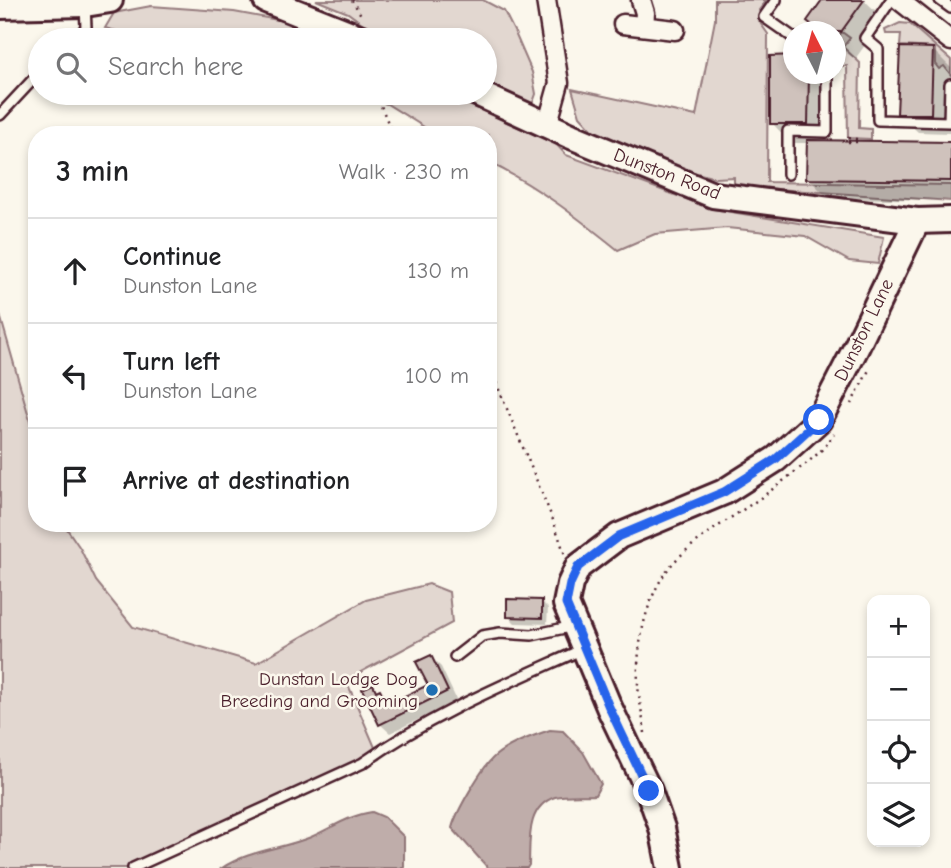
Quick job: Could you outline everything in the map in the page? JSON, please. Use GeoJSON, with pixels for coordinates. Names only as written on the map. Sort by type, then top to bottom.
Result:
{"type":"FeatureCollection","features":[{"type":"Feature","properties":{"kind":"street"},"geometry":{"type":"LineString","coordinates":[[0,6],[85,4],[110,0]]}},
{"type":"Feature","properties":{"kind":"street"},"geometry":{"type":"LineString","coordinates":[[266,0],[336,28]]}},
{"type":"Feature","properties":{"kind":"street"},"geometry":{"type":"LineString","coordinates":[[546,0],[559,83],[547,126]]}},
{"type":"Feature","properties":{"kind":"street"},"geometry":{"type":"LineString","coordinates":[[641,0],[645,13],[644,26]]}},
{"type":"Feature","properties":{"kind":"street"},"geometry":{"type":"LineString","coordinates":[[900,0],[951,41]]}},
{"type":"Feature","properties":{"kind":"street"},"geometry":{"type":"LineString","coordinates":[[623,24],[675,30]]}},
{"type":"Feature","properties":{"kind":"street","name":"Dunston Road"},"geometry":{"type":"LineString","coordinates":[[497,102],[713,195],[917,220],[951,220]]}},
{"type":"Feature","properties":{"kind":"street","name":"Dunston Lane"},"geometry":{"type":"LineString","coordinates":[[578,567],[619,536],[724,492],[776,459],[819,420],[917,220]]}},
{"type":"Feature","properties":{"kind":"street"},"geometry":{"type":"LineString","coordinates":[[578,567],[570,584],[566,604],[609,707],[649,791],[662,828],[670,868]]}},
{"type":"Feature","properties":{"kind":"lane"},"geometry":{"type":"LineString","coordinates":[[776,0],[764,17],[783,31]]}},
{"type":"Feature","properties":{"kind":"lane"},"geometry":{"type":"LineString","coordinates":[[891,0],[865,38],[877,49],[878,121],[949,122],[950,84]]}},
{"type":"Feature","properties":{"kind":"lane"},"geometry":{"type":"LineString","coordinates":[[940,0],[951,8]]}},
{"type":"Feature","properties":{"kind":"lane"},"geometry":{"type":"LineString","coordinates":[[85,4],[85,28]]}},
{"type":"Feature","properties":{"kind":"lane"},"geometry":{"type":"LineString","coordinates":[[788,174],[788,131],[827,132],[827,84]]}},
{"type":"Feature","properties":{"kind":"lane"},"geometry":{"type":"LineString","coordinates":[[0,115],[28,85]]}},
{"type":"Feature","properties":{"kind":"lane"},"geometry":{"type":"LineString","coordinates":[[455,657],[482,636],[500,633],[532,635],[575,625]]}},
{"type":"Feature","properties":{"kind":"lane"},"geometry":{"type":"LineString","coordinates":[[133,868],[363,763],[391,743],[478,697],[585,649]]}},
{"type":"Feature","properties":{"kind":"path"},"geometry":{"type":"LineString","coordinates":[[381,105],[389,126]]}},
{"type":"Feature","properties":{"kind":"path"},"geometry":{"type":"LineString","coordinates":[[849,407],[870,366]]}},
{"type":"Feature","properties":{"kind":"path"},"geometry":{"type":"LineString","coordinates":[[497,385],[553,520],[563,553],[578,567]]}},
{"type":"Feature","properties":{"kind":"path"},"geometry":{"type":"LineString","coordinates":[[645,736],[638,685],[639,647],[648,610],[660,581],[675,561],[698,542],[811,461],[826,447],[837,429]]}},
{"type":"Feature","properties":{"kind":"shaded area"},"geometry":{"type":"Polygon","coordinates":[[[316,0],[483,0],[504,11],[515,33],[532,72],[536,94],[532,105],[497,95],[497,28],[369,28],[348,13],[316,0]]]}},
{"type":"Feature","properties":{"kind":"shaded area"},"geometry":{"type":"Polygon","coordinates":[[[715,0],[767,0],[759,10],[761,24],[768,34],[767,182],[951,185],[951,201],[734,186],[734,177],[715,178],[660,163],[598,136],[580,116],[572,89],[696,116],[715,20],[715,0]]]}},
{"type":"Feature","properties":{"kind":"shaded area"},"geometry":{"type":"Polygon","coordinates":[[[151,6],[234,12],[312,28],[105,28],[114,13],[151,6]]]}},
{"type":"Feature","properties":{"kind":"shaded area"},"geometry":{"type":"Polygon","coordinates":[[[900,23],[910,24],[951,60],[951,75],[944,66],[939,69],[935,64],[935,48],[900,46],[901,34],[886,34],[885,30],[900,23]]]}},
{"type":"Feature","properties":{"kind":"shaded area"},"geometry":{"type":"Polygon","coordinates":[[[846,50],[860,63],[859,128],[871,129],[871,139],[848,138],[846,50]]]}},
{"type":"Feature","properties":{"kind":"shaded area"},"geometry":{"type":"Polygon","coordinates":[[[389,105],[476,105],[555,143],[566,155],[713,209],[884,237],[878,264],[849,261],[805,236],[727,228],[655,234],[618,250],[539,191],[497,166],[497,126],[422,126],[389,105]]]}},
{"type":"Feature","properties":{"kind":"shaded area"},"geometry":{"type":"Polygon","coordinates":[[[0,315],[28,413],[28,532],[69,532],[96,581],[133,627],[256,663],[366,600],[429,584],[449,592],[452,623],[346,680],[380,759],[344,777],[128,868],[0,868],[0,315]]]}},
{"type":"Feature","properties":{"kind":"shaded area"},"geometry":{"type":"Polygon","coordinates":[[[550,730],[563,731],[583,752],[601,784],[595,795],[555,797],[539,808],[534,816],[530,835],[527,868],[488,868],[452,828],[459,812],[477,779],[495,756],[514,744],[550,730]]]}},
{"type":"Feature","properties":{"kind":"shaded area"},"geometry":{"type":"Polygon","coordinates":[[[372,812],[384,817],[404,837],[404,868],[222,868],[243,857],[300,841],[348,819],[372,812]]]}},
{"type":"Feature","properties":{"kind":"building"},"geometry":{"type":"Polygon","coordinates":[[[822,0],[864,0],[846,25],[846,21],[807,21],[822,0]]]}},
{"type":"Feature","properties":{"kind":"building"},"geometry":{"type":"Polygon","coordinates":[[[900,47],[933,48],[931,114],[897,114],[900,47]]]}},
{"type":"Feature","properties":{"kind":"building"},"geometry":{"type":"Polygon","coordinates":[[[783,55],[783,84],[809,84],[808,124],[770,124],[770,56],[783,55]]]}},
{"type":"Feature","properties":{"kind":"building"},"geometry":{"type":"Polygon","coordinates":[[[807,140],[951,142],[951,181],[806,179],[807,140]]]}},
{"type":"Feature","properties":{"kind":"building"},"geometry":{"type":"Polygon","coordinates":[[[507,599],[542,600],[542,618],[507,617],[507,599]]]}},
{"type":"Feature","properties":{"kind":"building","name":"Dunstan Lodge Dog Breeding and Grooming"},"geometry":{"type":"Polygon","coordinates":[[[431,655],[448,691],[379,725],[362,689],[373,684],[376,691],[380,689],[388,704],[428,685],[416,662],[431,655]]]}},
{"type":"Feature","properties":{"kind":"place","name":"Dunstan Lodge Dog Breeding and Grooming"},"geometry":{"type":"Point","coordinates":[432,690]}},
{"type":"Feature","properties":{"kind":"route"},"geometry":{"type":"LineString","coordinates":[[649,791],[609,707],[566,604],[570,584],[578,567],[619,536],[724,492],[776,459],[819,420]]}}]}
